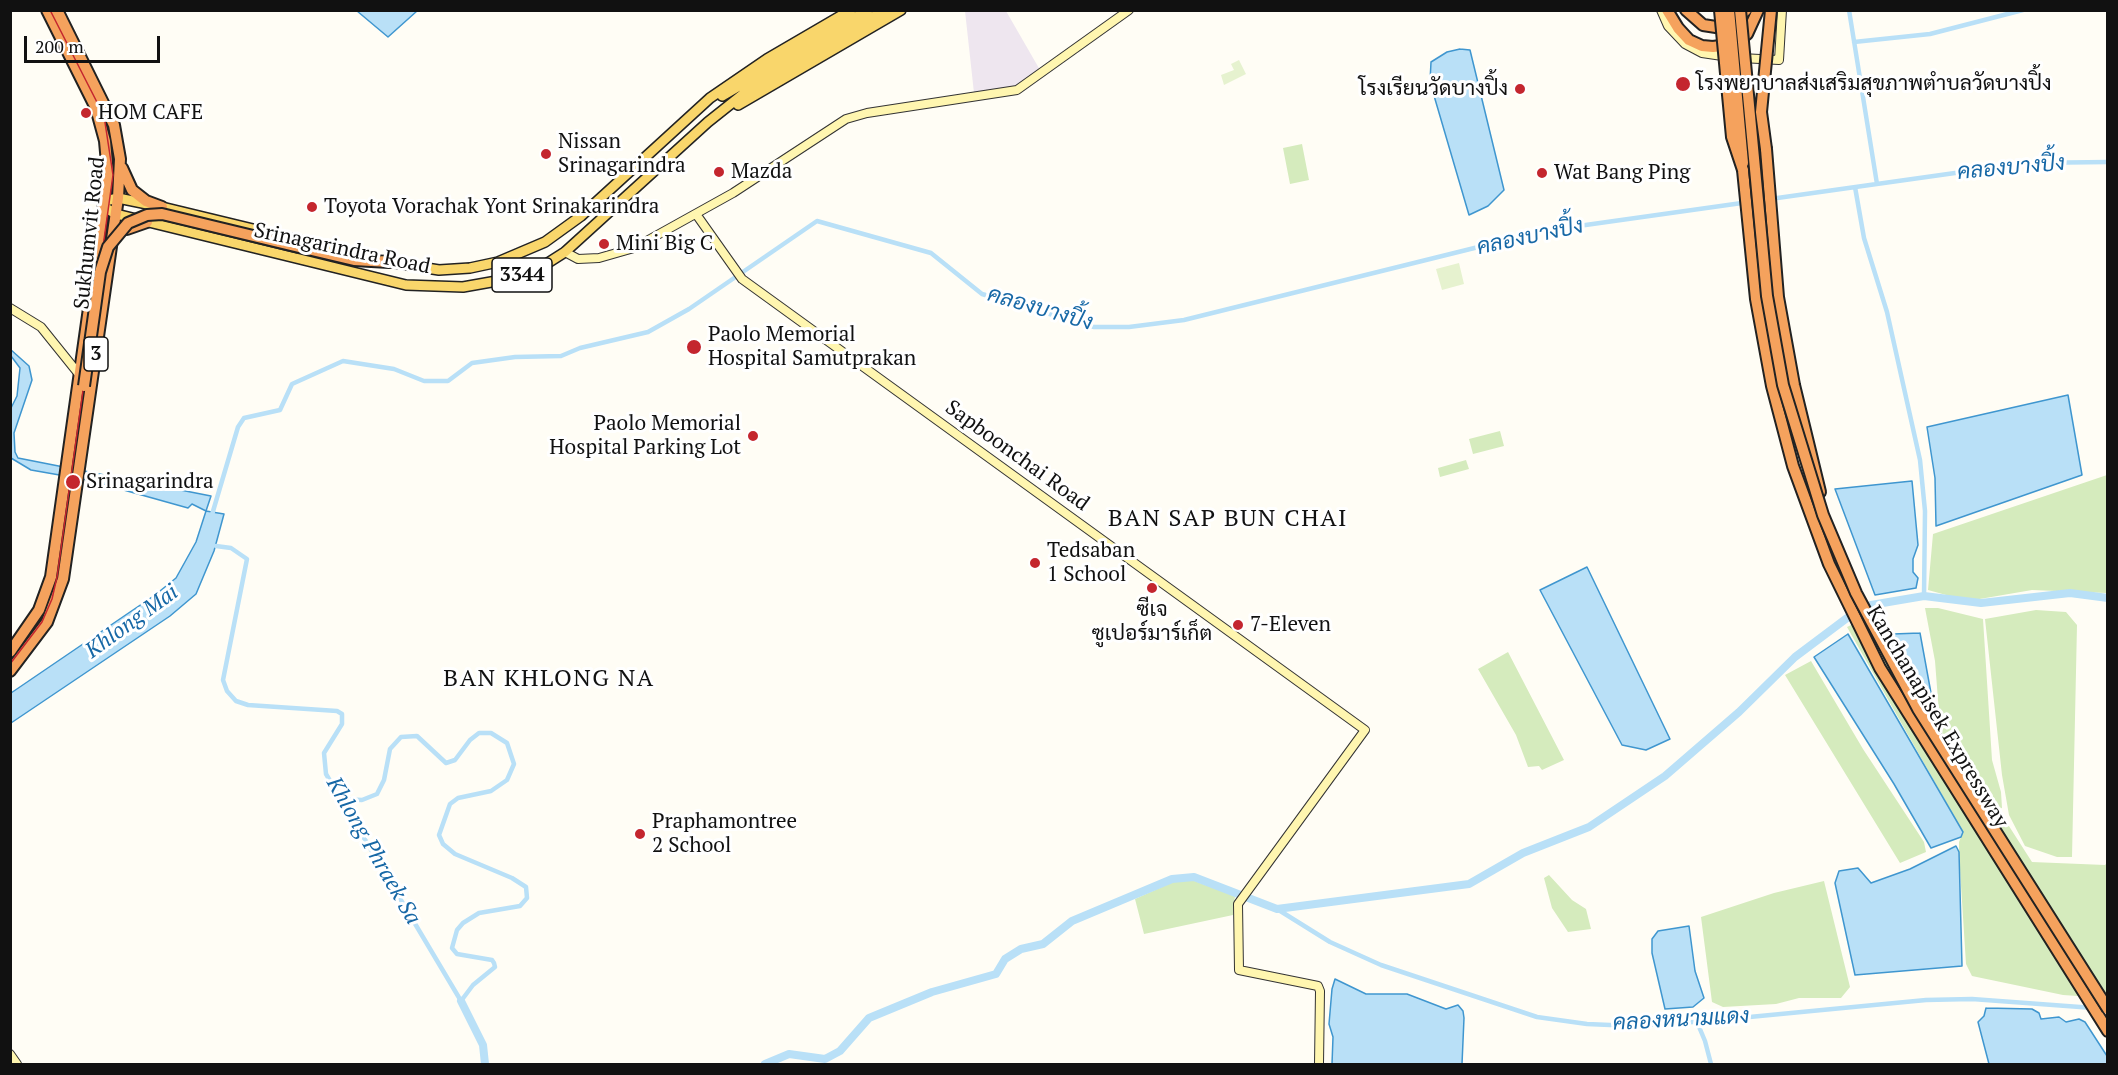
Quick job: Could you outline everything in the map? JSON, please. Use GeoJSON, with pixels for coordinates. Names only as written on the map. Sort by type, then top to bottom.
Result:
{"type":"FeatureCollection","features":[{"type":"Feature","properties":{"kind":"highway","name":"Sukhumvit Road"},"geometry":{"type":"LineString","coordinates":[[10,652],[30,625],[46,594],[63,492],[98,237],[105,204],[107,157],[96,108],[47,10]]}},
{"type":"Feature","properties":{"kind":"highway","name":"Sukhumvit Road"},"geometry":{"type":"LineString","coordinates":[[10,670],[36,641],[56,605],[63,579],[118,198],[120,159],[111,116],[57,10]]}},
{"type":"Feature","properties":{"kind":"highway"},"geometry":{"type":"LineString","coordinates":[[1667,10],[1689,40],[1702,46],[1713,47],[1727,45],[1747,34],[1758,10]]}},
{"type":"Feature","properties":{"kind":"highway"},"geometry":{"type":"LineString","coordinates":[[1686,10],[1703,25],[1716,27],[1732,23],[1746,10]]}},
{"type":"Feature","properties":{"kind":"highway"},"geometry":{"type":"LineString","coordinates":[[1720,10],[1732,136],[1743,170]]}},
{"type":"Feature","properties":{"kind":"highway","name":"Kanchanapisek Expressway"},"geometry":{"type":"LineString","coordinates":[[1729,10],[1756,299],[1772,386],[1793,466],[1829,564],[1880,668],[2108,1031]]}},
{"type":"Feature","properties":{"kind":"highway","name":"Kanchanapisek Expressway"},"geometry":{"type":"LineString","coordinates":[[1740,10],[1767,296],[1783,385],[1823,515],[1861,604],[1918,709],[2108,1009]]}},
{"type":"Feature","properties":{"kind":"highway"},"geometry":{"type":"LineString","coordinates":[[1771,10],[1761,111],[1778,297],[1823,515]]}},
{"type":"Feature","properties":{"kind":"highway"},"geometry":{"type":"LineString","coordinates":[[1766,149],[1778,10]]}},
{"type":"Feature","properties":{"kind":"highway"},"geometry":{"type":"LineString","coordinates":[[107,157],[109,163],[114,164],[120,159],[124,176],[132,190],[146,201],[162,207]]}},
{"type":"Feature","properties":{"kind":"highway"},"geometry":{"type":"LineString","coordinates":[[70,434],[84,386],[100,272],[108,247],[128,223],[147,215],[162,214],[354,260],[389,262]]}},
{"type":"Feature","properties":{"kind":"highway"},"geometry":{"type":"LineString","coordinates":[[110,254],[126,230],[147,222]]}},
{"type":"Feature","properties":{"kind":"highway"},"geometry":{"type":"LineString","coordinates":[[98,237],[106,234],[112,239]]}},
{"type":"Feature","properties":{"kind":"main road","name":"Srinagarindra Road"},"geometry":{"type":"LineString","coordinates":[[851,10],[740,76],[699,107],[574,222],[545,243],[523,254],[493,264],[454,269],[420,268],[118,198],[105,204],[116,214],[426,288],[475,286],[508,279],[535,269],[565,252],[714,117],[747,91],[866,15]]}},
{"type":"Feature","properties":{"kind":"main road","name":"Srinagarindra Road"},"geometry":{"type":"LineString","coordinates":[[665,139],[724,94],[866,15],[885,10]]}},
{"type":"Feature","properties":{"kind":"main road","name":"Srinagarindra Road"},"geometry":{"type":"LineString","coordinates":[[676,152],[747,99],[901,10]]}},
{"type":"Feature","properties":{"kind":"main road"},"geometry":{"type":"LineString","coordinates":[[176,228],[173,218],[183,212]]}},
{"type":"Feature","properties":{"kind":"street"},"geometry":{"type":"LineString","coordinates":[[565,252],[578,259],[619,254],[696,214],[774,169],[829,128],[846,119],[899,107],[994,95],[1024,87],[1129,10]]}},
{"type":"Feature","properties":{"kind":"street"},"geometry":{"type":"LineString","coordinates":[[1661,10],[1674,33],[1694,50],[1716,57],[1779,60],[1782,10]]}},
{"type":"Feature","properties":{"kind":"street","name":"Sapboonchai Road"},"geometry":{"type":"LineString","coordinates":[[696,214],[742,279],[1365,730],[1239,900],[1239,970],[1318,986],[1320,991],[1319,1065]]}},
{"type":"Feature","properties":{"kind":"street"},"geometry":{"type":"LineString","coordinates":[[10,308],[41,327],[78,373]]}},
{"type":"Feature","properties":{"kind":"street"},"geometry":{"type":"LineString","coordinates":[[10,1054],[17,1065]]}},
{"type":"Feature","properties":{"kind":"shaded area"},"geometry":{"type":"Polygon","coordinates":[[[965,11],[1006,11],[1040,70],[1022,85],[974,93],[965,11]]]}},
{"type":"Feature","properties":{"kind":"green space"},"geometry":{"type":"Polygon","coordinates":[[[1239,60],[1246,74],[1224,85],[1221,75],[1234,70],[1231,64],[1239,60]]]}},
{"type":"Feature","properties":{"kind":"green space"},"geometry":{"type":"Polygon","coordinates":[[[1302,144],[1309,180],[1290,184],[1283,148],[1302,144]]]}},
{"type":"Feature","properties":{"kind":"green space"},"geometry":{"type":"Polygon","coordinates":[[[1459,263],[1464,284],[1442,290],[1436,269],[1459,263]]]}},
{"type":"Feature","properties":{"kind":"green space"},"geometry":{"type":"Polygon","coordinates":[[[1500,431],[1504,446],[1473,454],[1469,439],[1500,431]]]}},
{"type":"Feature","properties":{"kind":"green space"},"geometry":{"type":"Polygon","coordinates":[[[1466,460],[1469,469],[1440,477],[1438,468],[1466,460]]]}},
{"type":"Feature","properties":{"kind":"green space"},"geometry":{"type":"Polygon","coordinates":[[[2107,475],[2107,593],[2032,590],[1968,601],[1928,590],[1933,534],[2107,475]]]}},
{"type":"Feature","properties":{"kind":"green space"},"geometry":{"type":"Polygon","coordinates":[[[1925,608],[1938,608],[1983,619],[1992,760],[2001,792],[2002,808],[1998,809],[2032,862],[2105,865],[2107,863],[2107,998],[2063,995],[1972,976],[1966,964],[1959,854],[1959,842],[1963,832],[1847,627],[1874,614],[1939,713],[1935,661],[1925,608]]]}},
{"type":"Feature","properties":{"kind":"green space"},"geometry":{"type":"Polygon","coordinates":[[[2036,610],[2066,612],[2077,625],[2072,857],[2057,857],[2025,846],[2009,815],[2002,775],[1985,619],[2036,610]]]}},
{"type":"Feature","properties":{"kind":"green space"},"geometry":{"type":"Polygon","coordinates":[[[1508,652],[1564,760],[1542,770],[1539,766],[1528,767],[1516,735],[1478,669],[1508,652]]]}},
{"type":"Feature","properties":{"kind":"green space"},"geometry":{"type":"Polygon","coordinates":[[[1811,661],[1863,749],[1924,842],[1926,852],[1900,863],[1785,675],[1811,661]]]}},
{"type":"Feature","properties":{"kind":"green space"},"geometry":{"type":"Polygon","coordinates":[[[1549,875],[1572,900],[1586,909],[1591,929],[1568,932],[1552,908],[1544,878],[1549,875]]]}},
{"type":"Feature","properties":{"kind":"green space"},"geometry":{"type":"Polygon","coordinates":[[[1189,879],[1235,896],[1233,915],[1144,934],[1135,899],[1173,882],[1189,879]]]}},
{"type":"Feature","properties":{"kind":"green space"},"geometry":{"type":"Polygon","coordinates":[[[1824,881],[1850,987],[1841,998],[1799,998],[1776,1004],[1723,1007],[1712,1002],[1701,917],[1774,893],[1824,881]]]}},
{"type":"Feature","properties":{"kind":"water"},"geometry":{"type":"Polygon","coordinates":[[[357,11],[417,11],[388,37],[357,11]]]}},
{"type":"Feature","properties":{"kind":"water"},"geometry":{"type":"Polygon","coordinates":[[[1460,49],[1470,50],[1504,190],[1488,206],[1469,215],[1430,82],[1431,62],[1447,52],[1460,49]]]}},
{"type":"Feature","properties":{"kind":"water"},"geometry":{"type":"Polygon","coordinates":[[[10,349],[29,366],[32,380],[14,433],[15,452],[18,458],[211,496],[206,511],[192,504],[188,508],[88,480],[31,470],[11,458],[11,408],[17,396],[20,368],[11,356],[10,349]]]}},
{"type":"Feature","properties":{"kind":"water"},"geometry":{"type":"Polygon","coordinates":[[[2068,395],[2082,475],[1936,526],[1935,478],[1927,427],[2068,395]]]}},
{"type":"Feature","properties":{"kind":"water"},"geometry":{"type":"Polygon","coordinates":[[[1912,481],[1918,545],[1913,559],[1913,572],[1918,578],[1916,588],[1875,595],[1835,489],[1912,481]]]}},
{"type":"Feature","properties":{"kind":"water","name":"Khlong Mai"},"geometry":{"type":"Polygon","coordinates":[[[206,511],[224,514],[214,551],[196,594],[170,616],[11,723],[11,693],[155,595],[176,578],[196,542],[206,511]]]}},
{"type":"Feature","properties":{"kind":"water"},"geometry":{"type":"Polygon","coordinates":[[[1587,567],[1670,739],[1646,750],[1622,745],[1540,590],[1587,567]]]}},
{"type":"Feature","properties":{"kind":"water"},"geometry":{"type":"Polygon","coordinates":[[[1920,633],[1933,704],[1891,639],[1893,634],[1920,633]]]}},
{"type":"Feature","properties":{"kind":"water"},"geometry":{"type":"Polygon","coordinates":[[[1848,634],[1963,832],[1961,837],[1931,848],[1894,784],[1814,657],[1848,634]]]}},
{"type":"Feature","properties":{"kind":"water"},"geometry":{"type":"Polygon","coordinates":[[[1956,846],[1959,852],[1962,966],[1855,975],[1835,883],[1839,871],[1858,868],[1871,883],[1910,869],[1956,846]]]}},
{"type":"Feature","properties":{"kind":"water"},"geometry":{"type":"Polygon","coordinates":[[[1689,926],[1695,971],[1704,998],[1693,1007],[1665,1009],[1652,953],[1652,939],[1658,931],[1689,926]]]}},
{"type":"Feature","properties":{"kind":"water"},"geometry":{"type":"Polygon","coordinates":[[[1335,979],[1366,994],[1407,994],[1446,1009],[1458,1005],[1463,1011],[1464,1018],[1462,1064],[1332,1064],[1333,1037],[1329,1024],[1335,979]]]}},
{"type":"Feature","properties":{"kind":"water"},"geometry":{"type":"Polygon","coordinates":[[[1986,1008],[2032,1009],[2039,1013],[2041,1019],[2059,1017],[2066,1022],[2079,1019],[2085,1022],[2107,1056],[2107,1064],[1989,1064],[1978,1022],[1984,1016],[1986,1008]]]}},
{"type":"Feature","properties":{"kind":"waterway"},"geometry":{"type":"LineString","coordinates":[[1849,10],[1877,184]]}},
{"type":"Feature","properties":{"kind":"waterway"},"geometry":{"type":"LineString","coordinates":[[1854,42],[1930,34],[2023,10]]}},
{"type":"Feature","properties":{"kind":"waterway","name":"คลองบางปิ้ง"},"geometry":{"type":"LineString","coordinates":[[211,518],[238,427],[244,418],[280,410],[292,384],[343,361],[394,369],[424,381],[448,381],[472,363],[515,357],[561,356],[580,348],[648,332],[689,309],[817,221],[931,253],[982,294],[1094,327],[1129,327],[1184,320],[1543,231],[2026,163],[2108,162]]}},
{"type":"Feature","properties":{"kind":"waterway"},"geometry":{"type":"LineString","coordinates":[[1855,187],[1864,238],[1887,312],[1920,460],[1925,511],[1924,596]]}},
{"type":"Feature","properties":{"kind":"waterway"},"geometry":{"type":"LineString","coordinates":[[216,546],[231,548],[247,559],[223,680],[227,691],[236,701],[248,705],[337,711],[342,714],[342,724],[324,753],[326,774],[461,1001],[473,985],[495,967],[492,960],[457,954],[452,948],[457,930],[463,923],[479,913],[520,906],[527,898],[526,887],[512,878],[455,854],[443,844],[439,835],[450,804],[458,798],[491,791],[507,780],[514,764],[507,743],[491,733],[479,733],[470,740],[455,760],[446,763],[417,736],[401,737],[390,749],[384,780],[377,794],[362,800],[342,799]]}},
{"type":"Feature","properties":{"kind":"waterway"},"geometry":{"type":"LineString","coordinates":[[765,1064],[789,1054],[825,1059],[840,1051],[869,1018],[932,992],[996,974],[1005,959],[1021,949],[1043,944],[1072,921],[1172,879],[1194,877],[1277,909],[1469,884],[1523,853],[1589,827],[1665,776],[1739,712],[1795,657],[1851,615],[1871,605],[1924,596],[1981,603],[2070,593],[2108,598]]}},
{"type":"Feature","properties":{"kind":"waterway","name":"คลองหนามแดง"},"geometry":{"type":"LineString","coordinates":[[1277,909],[1330,942],[1381,965],[1537,1017],[1587,1024],[1633,1026],[1708,1021],[1926,1000],[1972,999],[2107,1009]]}},
{"type":"Feature","properties":{"kind":"waterway","name":"Khlong Phraek Sa"},"geometry":{"type":"LineString","coordinates":[[461,1001],[483,1045],[485,1064]]}},
{"type":"Feature","properties":{"kind":"waterway"},"geometry":{"type":"LineString","coordinates":[[1697,1022],[1711,1064]]}},
{"type":"Feature","properties":{"kind":"railway"},"geometry":{"type":"LineString","coordinates":[[10,664],[42,622],[52,599],[57,577],[113,175],[104,116],[50,10]]}},
{"type":"Feature","properties":{"kind":"place","name":"โรงพยาบาลส่งเสริมสุขภาพตำบลวัดบางปิ้ง"},"geometry":{"type":"Point","coordinates":[1683,84]}},
{"type":"Feature","properties":{"kind":"place","name":"โรงเรียนวัดบางปิ้ง"},"geometry":{"type":"Point","coordinates":[1520,89]}},
{"type":"Feature","properties":{"kind":"place","name":"HOM CAFE"},"geometry":{"type":"Point","coordinates":[86,113]}},
{"type":"Feature","properties":{"kind":"place","name":"Nissan Srinagarindra"},"geometry":{"type":"Point","coordinates":[546,154]}},
{"type":"Feature","properties":{"kind":"place","name":"Mazda"},"geometry":{"type":"Point","coordinates":[719,172]}},
{"type":"Feature","properties":{"kind":"place","name":"Wat Bang Ping"},"geometry":{"type":"Point","coordinates":[1542,173]}},
{"type":"Feature","properties":{"kind":"place","name":"Toyota Vorachak Yont Srinakarindra"},"geometry":{"type":"Point","coordinates":[312,207]}},
{"type":"Feature","properties":{"kind":"place","name":"Mini Big C"},"geometry":{"type":"Point","coordinates":[604,244]}},
{"type":"Feature","properties":{"kind":"place","name":"Paolo Memorial Hospital Samutprakan"},"geometry":{"type":"Point","coordinates":[694,347]}},
{"type":"Feature","properties":{"kind":"place","name":"Paolo Memorial Hospital Parking Lot"},"geometry":{"type":"Point","coordinates":[753,436]}},
{"type":"Feature","properties":{"kind":"place","name":"Srinagarindra"},"geometry":{"type":"Point","coordinates":[73,482]}},
{"type":"Feature","properties":{"kind":"place","name":"Tedsaban 1 School"},"geometry":{"type":"Point","coordinates":[1035,563]}},
{"type":"Feature","properties":{"kind":"place","name":"ซีเจ ซูเปอร์มาร์เก็ต"},"geometry":{"type":"Point","coordinates":[1152,588]}},
{"type":"Feature","properties":{"kind":"place","name":"7-Eleven"},"geometry":{"type":"Point","coordinates":[1238,625]}},
{"type":"Feature","properties":{"kind":"place","name":"Praphamontree 2 School"},"geometry":{"type":"Point","coordinates":[640,834]}},
{"type":"Feature","properties":{"kind":"district","name":"BAN SAP BUN CHAI"},"geometry":{"type":"Point","coordinates":[1228,519]}},
{"type":"Feature","properties":{"kind":"district","name":"BAN KHLONG NA"},"geometry":{"type":"Point","coordinates":[549,679]}}]}
